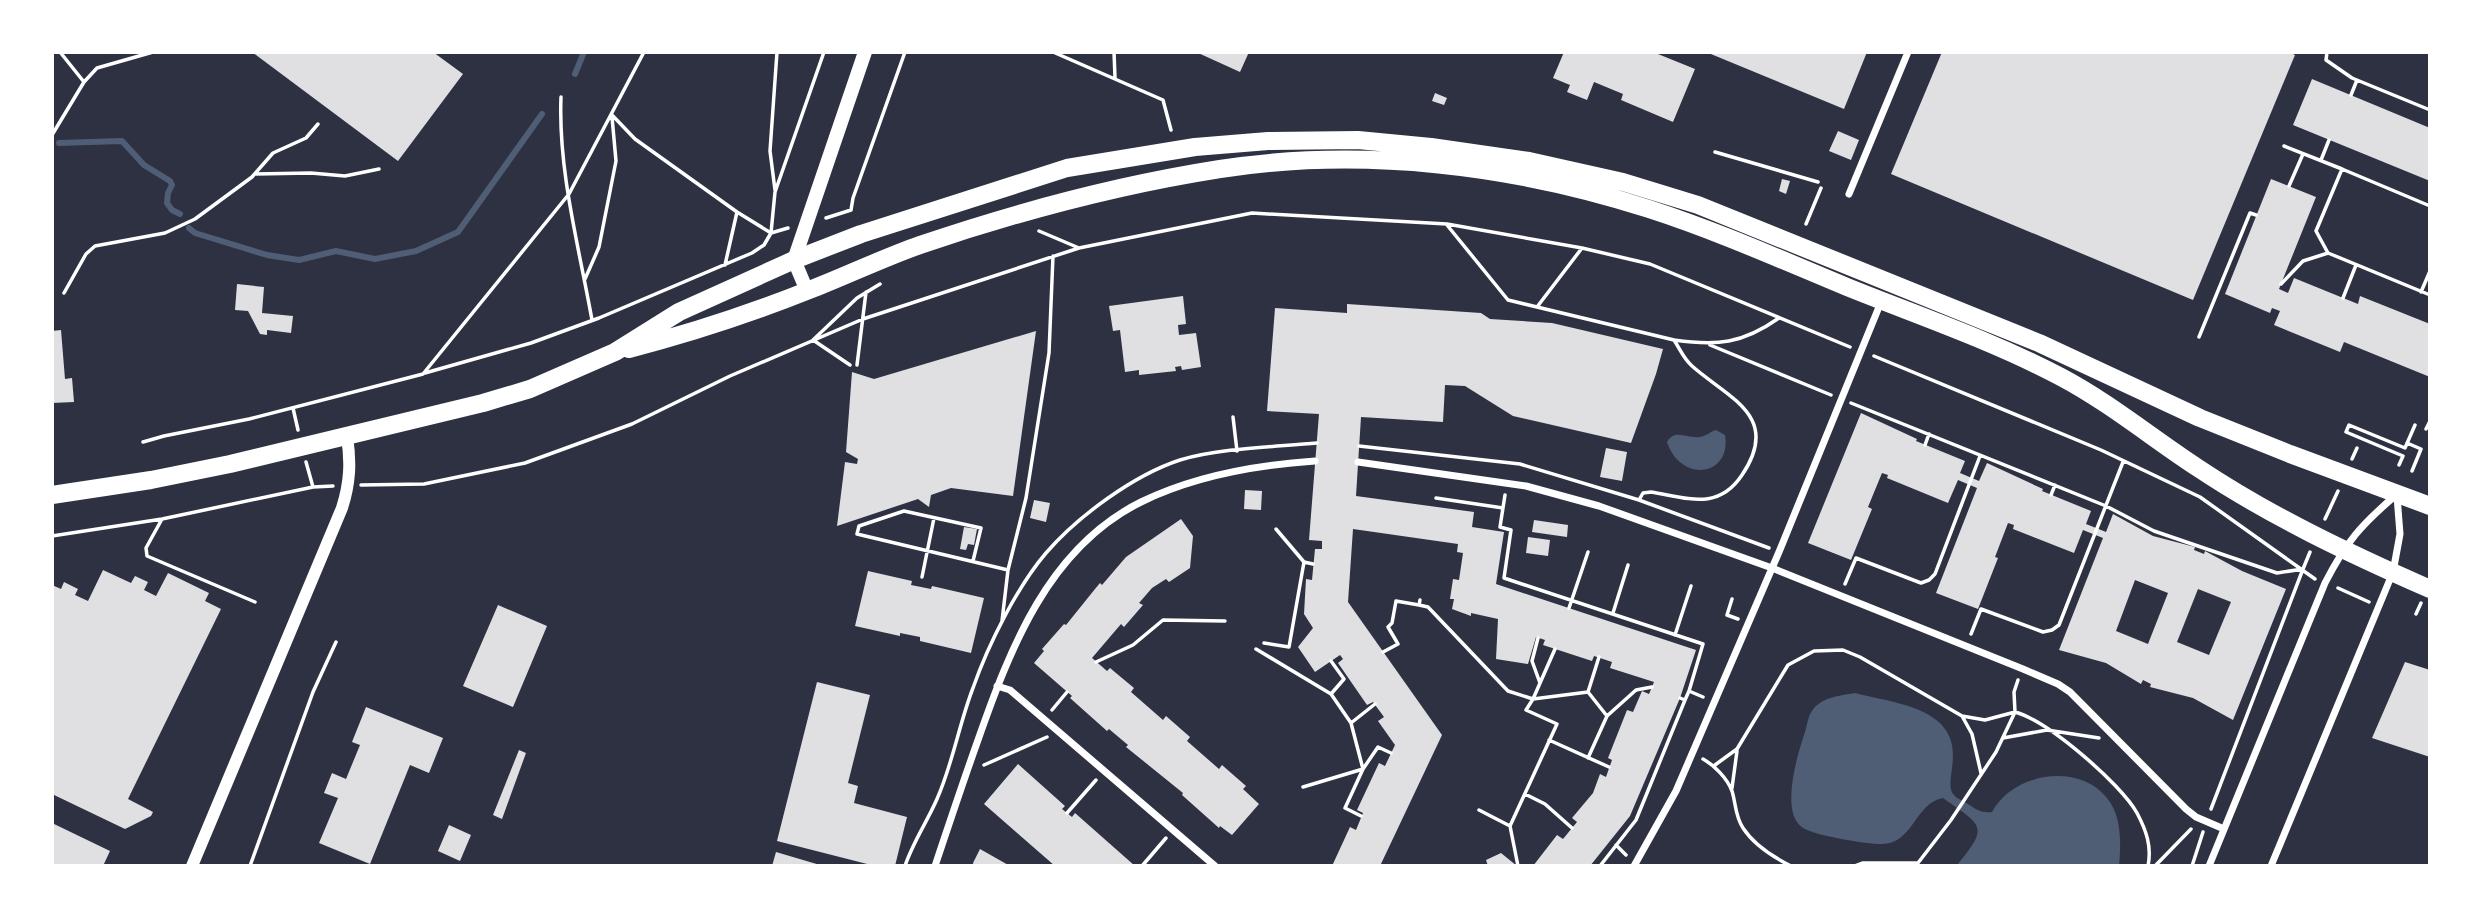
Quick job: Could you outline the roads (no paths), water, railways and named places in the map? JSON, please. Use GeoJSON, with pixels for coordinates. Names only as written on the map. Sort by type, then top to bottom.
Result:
{"type":"FeatureCollection","features":[{"type":"Feature","properties":{"kind":"main road"},"geometry":{"type":"LineString","coordinates":[[807,291],[794,260],[865,52]]}},
{"type":"Feature","properties":{"kind":"main road"},"geometry":{"type":"LineString","coordinates":[[52,495],[151,480],[347,437],[530,389],[615,352],[679,312],[794,260],[874,229],[1067,168],[1195,147],[1268,141],[1358,139],[1529,160],[1575,170],[1699,205],[2039,343],[2200,418],[2430,506]]}},
{"type":"Feature","properties":{"kind":"main road"},"geometry":{"type":"LineString","coordinates":[[615,352],[689,334],[807,291],[915,247],[1074,199],[1222,169],[1308,159],[1420,162],[1538,181],[1593,193],[1650,210],[1708,230],[1975,337],[2060,376],[2223,484],[2343,549],[2430,589]]}},
{"type":"Feature","properties":{"kind":"main road"},"geometry":{"type":"LineString","coordinates":[[1067,168],[1074,199]]}},
{"type":"Feature","properties":{"kind":"street"},"geometry":{"type":"LineString","coordinates":[[1849,194],[1908,52]]}},
{"type":"Feature","properties":{"kind":"street"},"geometry":{"type":"LineString","coordinates":[[1634,866],[1675,791],[1772,568],[1882,301]]}},
{"type":"Feature","properties":{"kind":"street"},"geometry":{"type":"LineString","coordinates":[[192,866],[342,508],[349,485],[350,458],[347,437]]}},
{"type":"Feature","properties":{"kind":"street"},"geometry":{"type":"LineString","coordinates":[[934,866],[997,685],[1029,613],[1046,588],[1082,546],[1110,521],[1141,502],[1206,479],[1279,464],[1315,461]]}},
{"type":"Feature","properties":{"kind":"street"},"geometry":{"type":"LineString","coordinates":[[1358,462],[1526,486],[1599,506],[1772,568],[2023,669],[2070,692],[2186,809],[2206,822],[2224,829]]}},
{"type":"Feature","properties":{"kind":"street"},"geometry":{"type":"LineString","coordinates":[[2209,866],[2325,583],[2343,549],[2366,521],[2397,495]]}},
{"type":"Feature","properties":{"kind":"street"},"geometry":{"type":"LineString","coordinates":[[2271,866],[2393,572],[2400,534],[2397,495]]}},
{"type":"Feature","properties":{"kind":"street"},"geometry":{"type":"LineString","coordinates":[[997,685],[1010,690],[1215,866]]}},
{"type":"Feature","properties":{"kind":"water"},"geometry":{"type":"Polygon","coordinates":[[[1716,430],[1725,435],[1725,449],[1721,459],[1704,470],[1683,464],[1667,442],[1674,436],[1700,437],[1716,430]]]}},
{"type":"Feature","properties":{"kind":"water"},"geometry":{"type":"Polygon","coordinates":[[[1855,693],[1912,707],[1941,724],[1952,745],[1951,790],[1957,798],[1979,811],[1992,812],[2015,788],[2046,777],[2063,776],[2095,787],[2112,805],[2118,822],[2119,866],[1957,865],[1974,842],[1977,827],[1943,798],[1926,807],[1908,831],[1892,842],[1882,844],[1853,841],[1803,828],[1792,810],[1791,797],[1795,768],[1810,716],[1816,706],[1825,700],[1855,693]]]}},
{"type":"Feature","properties":{"kind":"waterway"},"geometry":{"type":"LineString","coordinates":[[575,74],[584,52]]}},
{"type":"Feature","properties":{"kind":"waterway"},"geometry":{"type":"LineString","coordinates":[[189,228],[195,233],[267,255],[299,260],[336,251],[375,259],[416,251],[458,232],[542,114]]}},
{"type":"Feature","properties":{"kind":"waterway"},"geometry":{"type":"LineString","coordinates":[[59,143],[122,141],[144,165],[170,181],[172,185],[167,203],[172,210],[180,214]]}}]}
